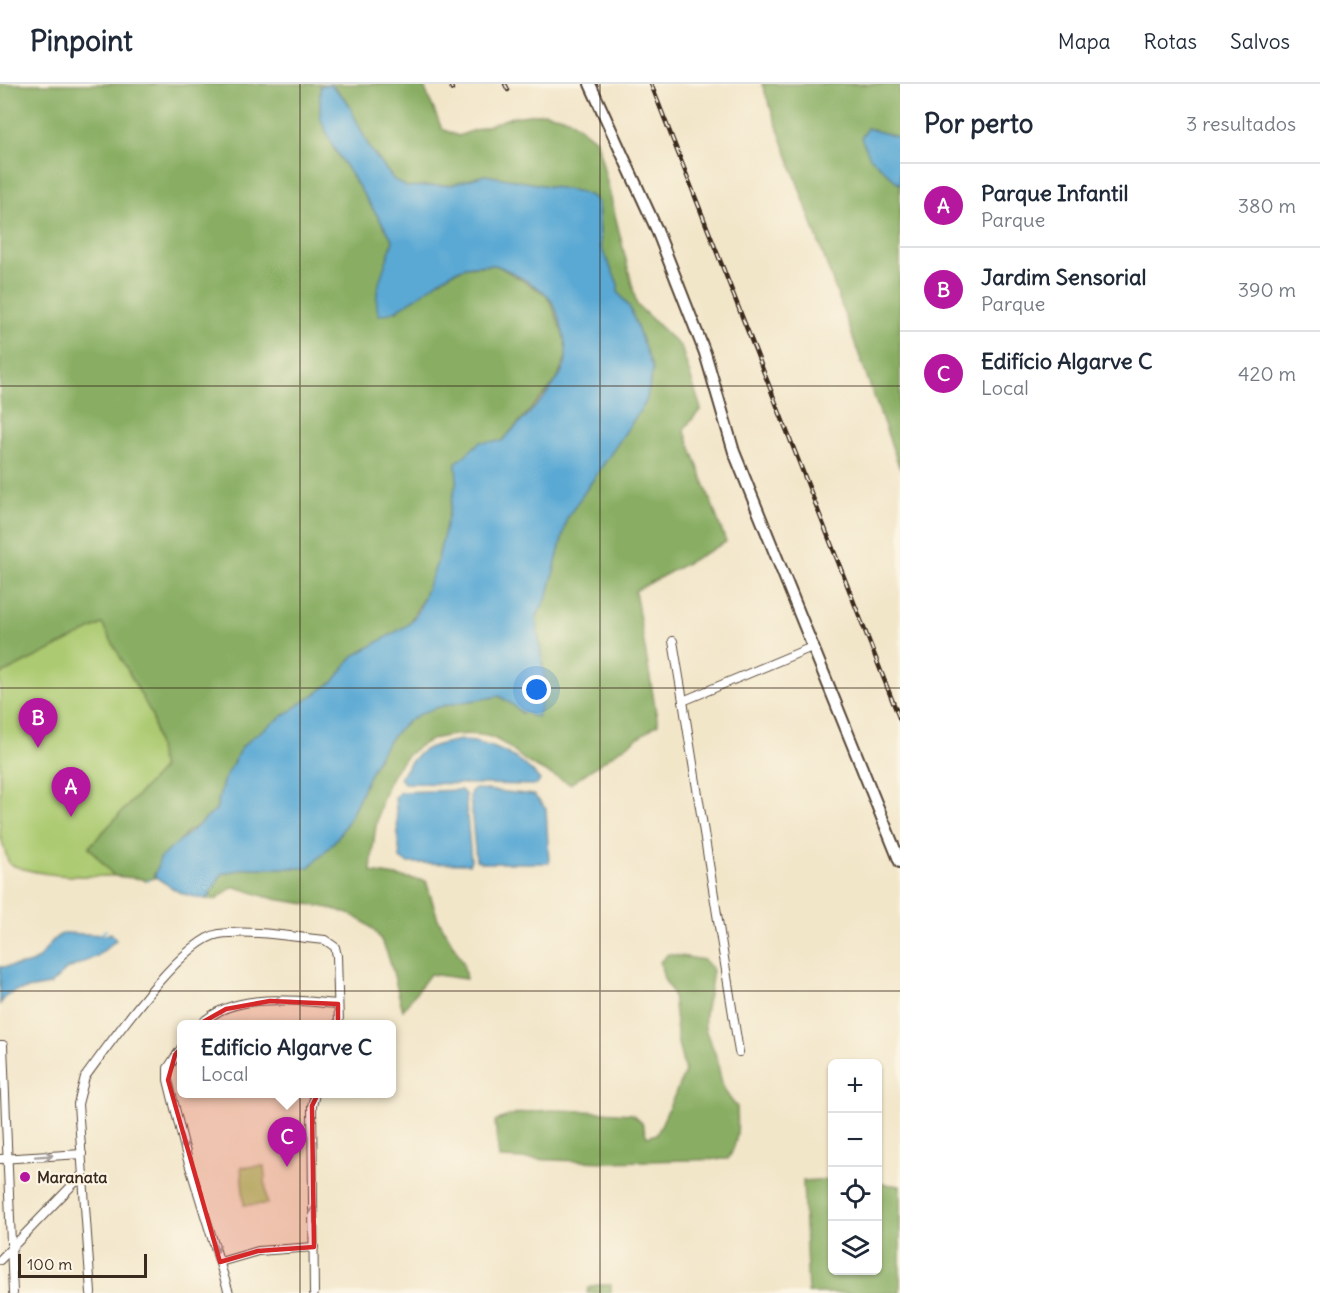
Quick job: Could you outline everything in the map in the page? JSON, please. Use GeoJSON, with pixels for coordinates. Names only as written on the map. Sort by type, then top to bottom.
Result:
{"type":"FeatureCollection","features":[{"type":"Feature","properties":{"kind":"street"},"geometry":{"type":"LineString","coordinates":[[590,84],[656,228],[688,308],[714,382],[734,452],[900,862]]}},
{"type":"Feature","properties":{"kind":"street"},"geometry":{"type":"LineString","coordinates":[[673,641],[739,1052]]}},
{"type":"Feature","properties":{"kind":"street"},"geometry":{"type":"LineString","coordinates":[[683,701],[812,647]]}},
{"type":"Feature","properties":{"kind":"street"},"geometry":{"type":"LineString","coordinates":[[91,1293],[78,1104],[85,1077],[161,979],[195,946],[218,934],[329,941],[335,947],[337,956],[339,1020]]}},
{"type":"Feature","properties":{"kind":"street"},"geometry":{"type":"LineString","coordinates":[[208,1020],[226,1010],[270,1001],[338,1004]]}},
{"type":"Feature","properties":{"kind":"street"},"geometry":{"type":"LineString","coordinates":[[2,1045],[3,1159],[13,1293]]}},
{"type":"Feature","properties":{"kind":"street"},"geometry":{"type":"LineString","coordinates":[[177,1054],[168,1068],[168,1080],[187,1157],[229,1293]]}},
{"type":"Feature","properties":{"kind":"street"},"geometry":{"type":"LineString","coordinates":[[314,1098],[312,1106],[314,1293]]}},
{"type":"Feature","properties":{"kind":"street"},"geometry":{"type":"LineString","coordinates":[[3,1159],[81,1154]]}},
{"type":"Feature","properties":{"kind":"street"},"geometry":{"type":"LineString","coordinates":[[0,1260],[83,1174]]}},
{"type":"Feature","properties":{"kind":"street"},"geometry":{"type":"LineString","coordinates":[[220,1262],[258,1251],[314,1247]]}},
{"type":"Feature","properties":{"kind":"highlighted area"},"geometry":{"type":"Polygon","coordinates":[[[270,1001],[338,1004],[338,1053],[312,1106],[314,1247],[258,1251],[220,1262],[168,1080],[175,1055],[203,1022],[226,1009],[270,1001]]]}},
{"type":"Feature","properties":{"kind":"green space"},"geometry":{"type":"Polygon","coordinates":[[[0,84],[423,84],[442,129],[458,136],[512,117],[545,113],[568,118],[597,141],[637,305],[681,347],[701,409],[684,429],[726,542],[635,591],[658,724],[570,784],[529,763],[499,741],[477,734],[446,736],[425,743],[409,754],[396,770],[386,788],[380,809],[375,830],[371,872],[426,881],[438,919],[463,962],[466,979],[430,974],[403,1010],[383,944],[374,930],[362,920],[347,913],[267,897],[233,887],[215,900],[207,899],[222,874],[247,868],[308,868],[341,832],[385,745],[395,733],[416,716],[451,704],[499,696],[513,704],[522,714],[546,689],[536,618],[548,595],[567,518],[646,402],[653,370],[630,308],[618,292],[618,284],[601,247],[598,203],[593,197],[581,192],[485,175],[451,185],[407,187],[394,180],[370,149],[347,101],[335,88],[333,147],[393,240],[377,296],[397,311],[409,300],[452,273],[466,267],[496,265],[546,294],[565,340],[567,354],[557,380],[502,441],[456,462],[457,480],[437,563],[428,589],[408,625],[352,657],[334,681],[254,736],[241,748],[223,782],[216,810],[205,822],[187,832],[154,874],[154,878],[145,881],[114,876],[89,847],[162,769],[152,715],[102,624],[0,675],[0,84]]]}},
{"type":"Feature","properties":{"kind":"green space"},"geometry":{"type":"Polygon","coordinates":[[[762,84],[900,84],[900,138],[867,128],[862,138],[871,157],[900,185],[900,469],[762,84]]]}},
{"type":"Feature","properties":{"kind":"green space"},"geometry":{"type":"Polygon","coordinates":[[[102,623],[152,715],[162,769],[89,847],[114,876],[47,874],[9,864],[0,835],[0,675],[102,623]]]}},
{"type":"Feature","properties":{"kind":"green space"},"geometry":{"type":"Polygon","coordinates":[[[668,954],[704,960],[712,968],[705,1027],[724,1087],[737,1107],[736,1140],[728,1159],[607,1162],[499,1158],[495,1122],[524,1112],[562,1110],[632,1114],[642,1123],[647,1137],[657,1134],[685,1072],[678,1043],[673,994],[664,979],[660,962],[668,954]]]}},
{"type":"Feature","properties":{"kind":"green space"},"geometry":{"type":"Polygon","coordinates":[[[264,1166],[267,1204],[244,1205],[241,1167],[264,1166]]]}},
{"type":"Feature","properties":{"kind":"green space"},"geometry":{"type":"Polygon","coordinates":[[[828,1179],[828,1275],[882,1275],[882,1184],[900,1186],[900,1293],[808,1293],[803,1181],[828,1179]]]}},
{"type":"Feature","properties":{"kind":"green space"},"geometry":{"type":"Polygon","coordinates":[[[596,1285],[611,1285],[611,1293],[587,1293],[588,1288],[596,1285]]]}},
{"type":"Feature","properties":{"kind":"water"},"geometry":{"type":"Polygon","coordinates":[[[330,84],[347,101],[370,149],[394,180],[407,187],[451,185],[485,175],[581,192],[593,197],[598,203],[601,247],[618,284],[618,292],[630,308],[653,370],[646,402],[567,518],[548,595],[536,618],[546,689],[537,717],[521,711],[499,696],[451,704],[416,716],[406,723],[385,746],[341,832],[308,868],[247,868],[222,874],[207,899],[184,894],[156,877],[154,878],[160,858],[216,810],[223,782],[241,748],[254,736],[334,681],[352,657],[408,625],[418,612],[437,563],[457,480],[456,463],[480,442],[502,441],[552,388],[566,360],[565,340],[551,300],[528,282],[494,265],[469,266],[455,271],[401,308],[379,315],[378,287],[393,240],[333,147],[320,117],[320,86],[330,84]]]}},
{"type":"Feature","properties":{"kind":"water"},"geometry":{"type":"Polygon","coordinates":[[[867,128],[900,138],[900,185],[870,157],[861,138],[867,128]]]}},
{"type":"Feature","properties":{"kind":"water"},"geometry":{"type":"Polygon","coordinates":[[[461,740],[483,744],[505,752],[524,764],[540,780],[537,785],[404,783],[400,778],[412,760],[424,750],[461,740]]]}},
{"type":"Feature","properties":{"kind":"water"},"geometry":{"type":"Polygon","coordinates":[[[476,789],[534,795],[546,809],[549,863],[482,863],[476,860],[470,796],[471,791],[476,789]]]}},
{"type":"Feature","properties":{"kind":"water"},"geometry":{"type":"Polygon","coordinates":[[[461,790],[465,794],[471,860],[469,864],[407,863],[400,858],[395,797],[400,792],[461,790]]]}},
{"type":"Feature","properties":{"kind":"water"},"geometry":{"type":"Polygon","coordinates":[[[65,933],[106,935],[111,933],[116,940],[97,956],[66,970],[50,985],[16,991],[6,996],[0,1004],[0,967],[21,966],[33,962],[42,955],[51,942],[65,933]]]}},
{"type":"Feature","properties":{"kind":"waterway"},"geometry":{"type":"LineString","coordinates":[[101,934],[106,930]]}},
{"type":"Feature","properties":{"kind":"railway"},"geometry":{"type":"LineString","coordinates":[[450,84],[452,89]]}},
{"type":"Feature","properties":{"kind":"railway"},"geometry":{"type":"LineString","coordinates":[[505,84],[508,90]]}},
{"type":"Feature","properties":{"kind":"railway"},"geometry":{"type":"LineString","coordinates":[[651,84],[900,720]]}},
{"type":"Feature","properties":{"kind":"place","name":"Jardim Sensorial"},"geometry":{"type":"Point","coordinates":[38,748]}},
{"type":"Feature","properties":{"kind":"place","name":"Parque Infantil"},"geometry":{"type":"Point","coordinates":[71,817]}},
{"type":"Feature","properties":{"kind":"place","name":"Edifício Algarve C"},"geometry":{"type":"Point","coordinates":[287,1167]}},
{"type":"Feature","properties":{"kind":"place","name":"Maranata"},"geometry":{"type":"Point","coordinates":[25,1177]}}]}
